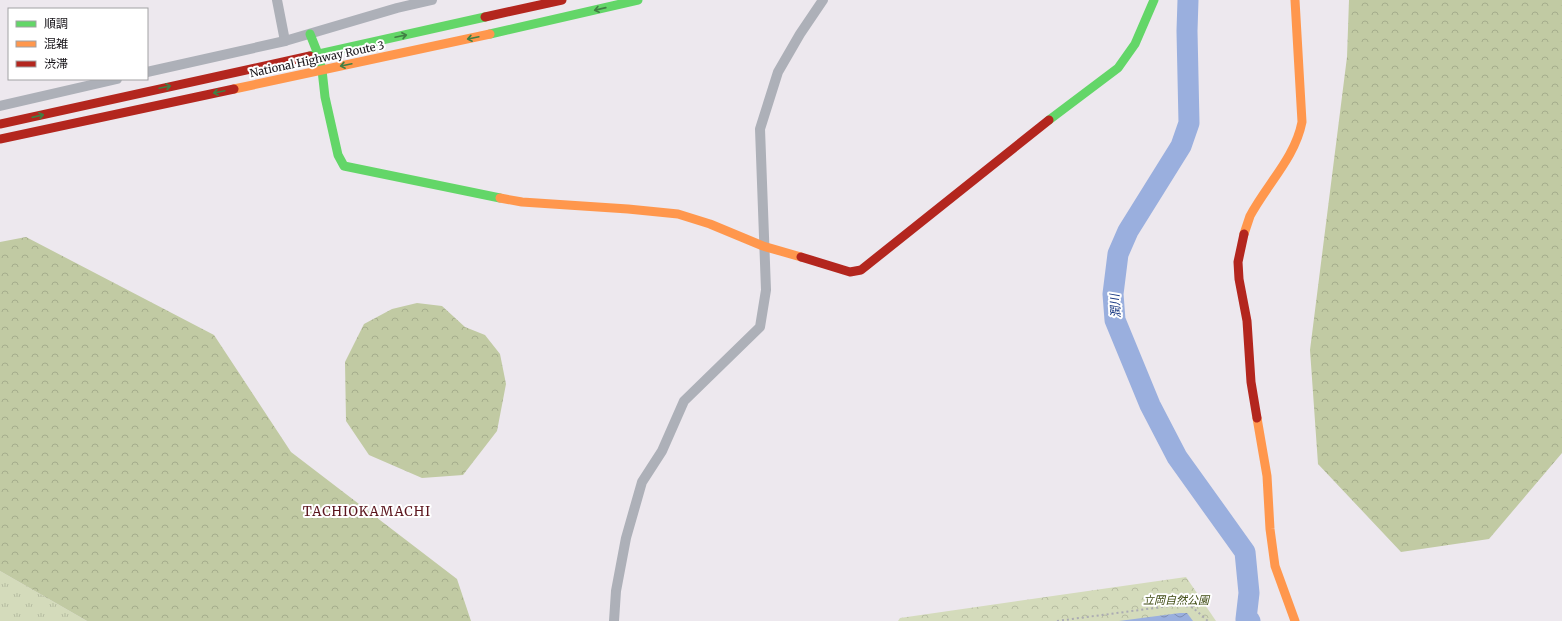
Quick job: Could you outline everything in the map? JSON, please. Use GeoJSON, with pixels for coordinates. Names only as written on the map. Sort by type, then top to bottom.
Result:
{"type":"FeatureCollection","features":[{"type":"Feature","properties":{"kind":"main road","name":"National Highway Route 3"},"geometry":{"type":"LineString","coordinates":[[0,124],[562,0]]}},
{"type":"Feature","properties":{"kind":"main road","name":"National Highway Route 3"},"geometry":{"type":"LineString","coordinates":[[0,139],[501,32],[638,0]]}},
{"type":"Feature","properties":{"kind":"main road"},"geometry":{"type":"LineString","coordinates":[[310,34],[318,54],[322,70],[324,97],[338,155],[344,166],[522,202],[678,214],[710,224],[763,246],[850,272],[861,270],[1018,144],[1118,68],[1131,53],[1140,37],[1154,0]]}},
{"type":"Feature","properties":{"kind":"main road"},"geometry":{"type":"LineString","coordinates":[[1295,0],[1302,122],[1300,132],[1293,149],[1250,217],[1242,241],[1238,262],[1247,321],[1251,382],[1267,476],[1270,529],[1275,566],[1295,621]]}},
{"type":"Feature","properties":{"kind":"street"},"geometry":{"type":"LineString","coordinates":[[277,0],[285,41]]}},
{"type":"Feature","properties":{"kind":"street"},"geometry":{"type":"LineString","coordinates":[[148,72],[285,41],[397,8],[432,0]]}},
{"type":"Feature","properties":{"kind":"street"},"geometry":{"type":"LineString","coordinates":[[614,621],[616,591],[626,538],[642,482],[662,451],[684,401],[760,327],[766,290],[763,246],[760,129],[778,72],[800,34],[823,0]]}},
{"type":"Feature","properties":{"kind":"street"},"geometry":{"type":"LineString","coordinates":[[0,106],[113,80]]}},
{"type":"Feature","properties":{"kind":"path"},"geometry":{"type":"LineString","coordinates":[[1057,621],[1177,605],[1192,607],[1208,621]]}},
{"type":"Feature","properties":{"kind":"green space"},"geometry":{"type":"Polygon","coordinates":[[[1349,0],[1562,0],[1562,453],[1489,539],[1401,552],[1318,464],[1310,350],[1347,57],[1349,0]]]}},
{"type":"Feature","properties":{"kind":"green space"},"geometry":{"type":"Polygon","coordinates":[[[26,237],[214,335],[291,452],[457,579],[471,621],[87,621],[0,571],[0,242],[26,237]]]}},
{"type":"Feature","properties":{"kind":"green space"},"geometry":{"type":"Polygon","coordinates":[[[417,303],[442,306],[465,327],[485,335],[500,354],[506,384],[497,431],[463,475],[422,478],[369,455],[346,421],[345,362],[364,324],[392,309],[417,303]]]}},
{"type":"Feature","properties":{"kind":"green space"},"geometry":{"type":"Polygon","coordinates":[[[0,571],[87,621],[0,621],[0,571]]]}},
{"type":"Feature","properties":{"kind":"green space","name":"立岡自然公園"},"geometry":{"type":"Polygon","coordinates":[[[1186,577],[1216,621],[898,621],[900,618],[1186,577]]]}},
{"type":"Feature","properties":{"kind":"water"},"geometry":{"type":"Polygon","coordinates":[[[1187,613],[1193,621],[1119,621],[1187,613]]]}},
{"type":"Feature","properties":{"kind":"waterway","name":"潤川"},"geometry":{"type":"LineString","coordinates":[[1188,0],[1187,31],[1189,123],[1181,146],[1128,231],[1118,254],[1113,294],[1115,320],[1150,405],[1177,457],[1245,552],[1249,593],[1246,619],[1250,621]]}},
{"type":"Feature","properties":{"kind":"traffic: fast"},"geometry":{"type":"LineString","coordinates":[[490,34],[638,0]]}},
{"type":"Feature","properties":{"kind":"traffic: fast"},"geometry":{"type":"LineString","coordinates":[[1049,120],[1118,68],[1135,44],[1154,0]]}},
{"type":"Feature","properties":{"kind":"traffic: fast"},"geometry":{"type":"LineString","coordinates":[[310,56],[485,17]]}},
{"type":"Feature","properties":{"kind":"traffic: fast"},"geometry":{"type":"LineString","coordinates":[[310,34],[318,54],[322,70],[325,97],[338,155],[344,166],[500,198]]}},
{"type":"Feature","properties":{"kind":"traffic: slow"},"geometry":{"type":"LineString","coordinates":[[1244,234],[1250,216],[1287,159],[1302,122],[1295,0]]}},
{"type":"Feature","properties":{"kind":"traffic: slow"},"geometry":{"type":"LineString","coordinates":[[234,89],[490,34]]}},
{"type":"Feature","properties":{"kind":"traffic: slow"},"geometry":{"type":"LineString","coordinates":[[500,198],[522,202],[678,214],[710,224],[763,246],[801,257]]}},
{"type":"Feature","properties":{"kind":"traffic: slow"},"geometry":{"type":"LineString","coordinates":[[1257,418],[1267,476],[1270,529],[1275,566],[1295,621]]}},
{"type":"Feature","properties":{"kind":"traffic: jam"},"geometry":{"type":"LineString","coordinates":[[485,17],[562,0]]}},
{"type":"Feature","properties":{"kind":"traffic: jam"},"geometry":{"type":"LineString","coordinates":[[0,124],[310,56]]}},
{"type":"Feature","properties":{"kind":"traffic: jam"},"geometry":{"type":"LineString","coordinates":[[0,139],[234,89]]}},
{"type":"Feature","properties":{"kind":"traffic: jam"},"geometry":{"type":"LineString","coordinates":[[801,257],[850,272],[861,270],[1049,120]]}},
{"type":"Feature","properties":{"kind":"traffic: jam"},"geometry":{"type":"LineString","coordinates":[[1244,234],[1238,262],[1239,279],[1247,321],[1251,382],[1257,418]]}},
{"type":"Feature","properties":{"kind":"district","name":"TACHIOKAMACHI"},"geometry":{"type":"Point","coordinates":[367,511]}}]}
